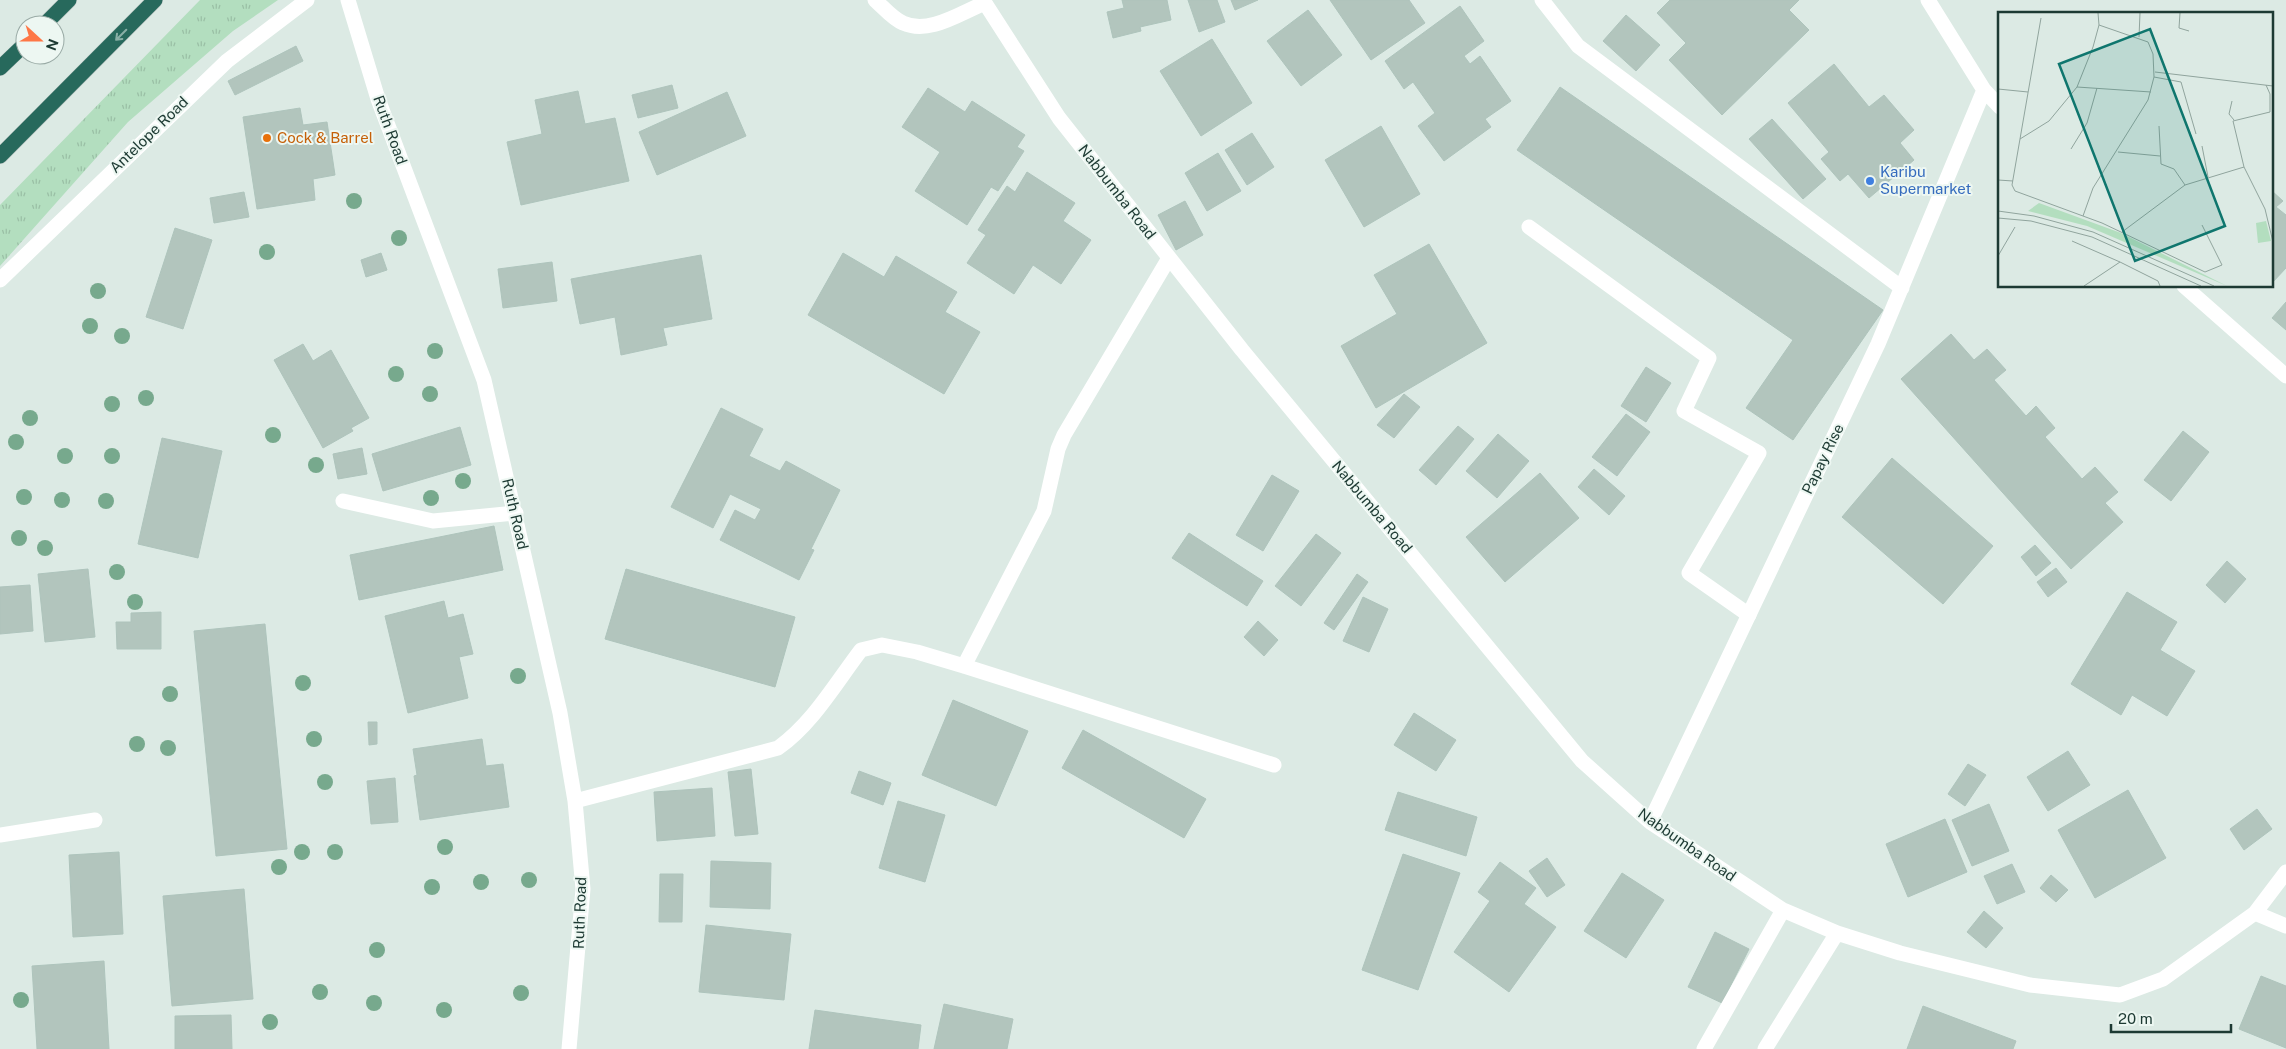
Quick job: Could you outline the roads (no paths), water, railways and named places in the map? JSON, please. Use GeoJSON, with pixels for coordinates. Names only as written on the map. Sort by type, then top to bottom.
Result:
{"type":"FeatureCollection","features":[{"type":"Feature","properties":{"kind":"highway"},"geometry":{"type":"LineString","coordinates":[[54,15],[68,0]]}},
{"type":"Feature","properties":{"kind":"highway"},"geometry":{"type":"LineString","coordinates":[[0,156],[155,0]]}},
{"type":"Feature","properties":{"kind":"highway"},"geometry":{"type":"LineString","coordinates":[[0,68],[15,54]]}},
{"type":"Feature","properties":{"kind":"street","name":"Antelope Road"},"geometry":{"type":"LineString","coordinates":[[0,280],[227,61],[307,0]]}},
{"type":"Feature","properties":{"kind":"street","name":"Ruth Road"},"geometry":{"type":"LineString","coordinates":[[348,0],[378,99],[484,380],[516,513],[560,713],[575,801],[583,889],[569,1049]]}},
{"type":"Feature","properties":{"kind":"street"},"geometry":{"type":"LineString","coordinates":[[875,0],[901,22],[917,27],[932,26],[984,1]]}},
{"type":"Feature","properties":{"kind":"street"},"geometry":{"type":"LineString","coordinates":[[1542,0],[1578,46],[1902,288]]}},
{"type":"Feature","properties":{"kind":"street"},"geometry":{"type":"LineString","coordinates":[[1928,0],[1984,90],[1998,105]]}},
{"type":"Feature","properties":{"kind":"street","name":"Nabbumba Road"},"geometry":{"type":"LineString","coordinates":[[984,1],[1059,118],[1248,358],[1582,761],[1650,822],[1783,910],[1837,933],[1900,952],[2030,985],[2120,995],[2163,979],[2254,913],[2286,872]]}},
{"type":"Feature","properties":{"kind":"street","name":"Papay Rise"},"geometry":{"type":"LineString","coordinates":[[1650,822],[1878,344],[1984,90]]}},
{"type":"Feature","properties":{"kind":"street"},"geometry":{"type":"LineString","coordinates":[[1529,227],[1710,358],[1684,411],[1759,453],[1688,573],[1749,616]]}},
{"type":"Feature","properties":{"kind":"street"},"geometry":{"type":"LineString","coordinates":[[964,666],[1044,511],[1058,449],[1064,435],[1169,258]]}},
{"type":"Feature","properties":{"kind":"street"},"geometry":{"type":"LineString","coordinates":[[2186,288],[2286,376]]}},
{"type":"Feature","properties":{"kind":"street"},"geometry":{"type":"LineString","coordinates":[[343,501],[433,521],[516,513]]}},
{"type":"Feature","properties":{"kind":"street"},"geometry":{"type":"LineString","coordinates":[[575,801],[778,748],[795,736],[811,720],[861,650],[882,645],[917,652],[964,666],[1274,765]]}},
{"type":"Feature","properties":{"kind":"street"},"geometry":{"type":"LineString","coordinates":[[0,835],[95,820]]}},
{"type":"Feature","properties":{"kind":"street"},"geometry":{"type":"LineString","coordinates":[[1704,1049],[1783,910]]}},
{"type":"Feature","properties":{"kind":"street"},"geometry":{"type":"LineString","coordinates":[[2254,913],[2286,926]]}},
{"type":"Feature","properties":{"kind":"street"},"geometry":{"type":"LineString","coordinates":[[1765,1049],[1837,933]]}},
{"type":"Feature","properties":{"kind":"place","name":"Cock & Barrel"},"geometry":{"type":"Point","coordinates":[267,138]}},
{"type":"Feature","properties":{"kind":"place","name":"Karibu Supermarket"},"geometry":{"type":"Point","coordinates":[1870,181]}}]}
